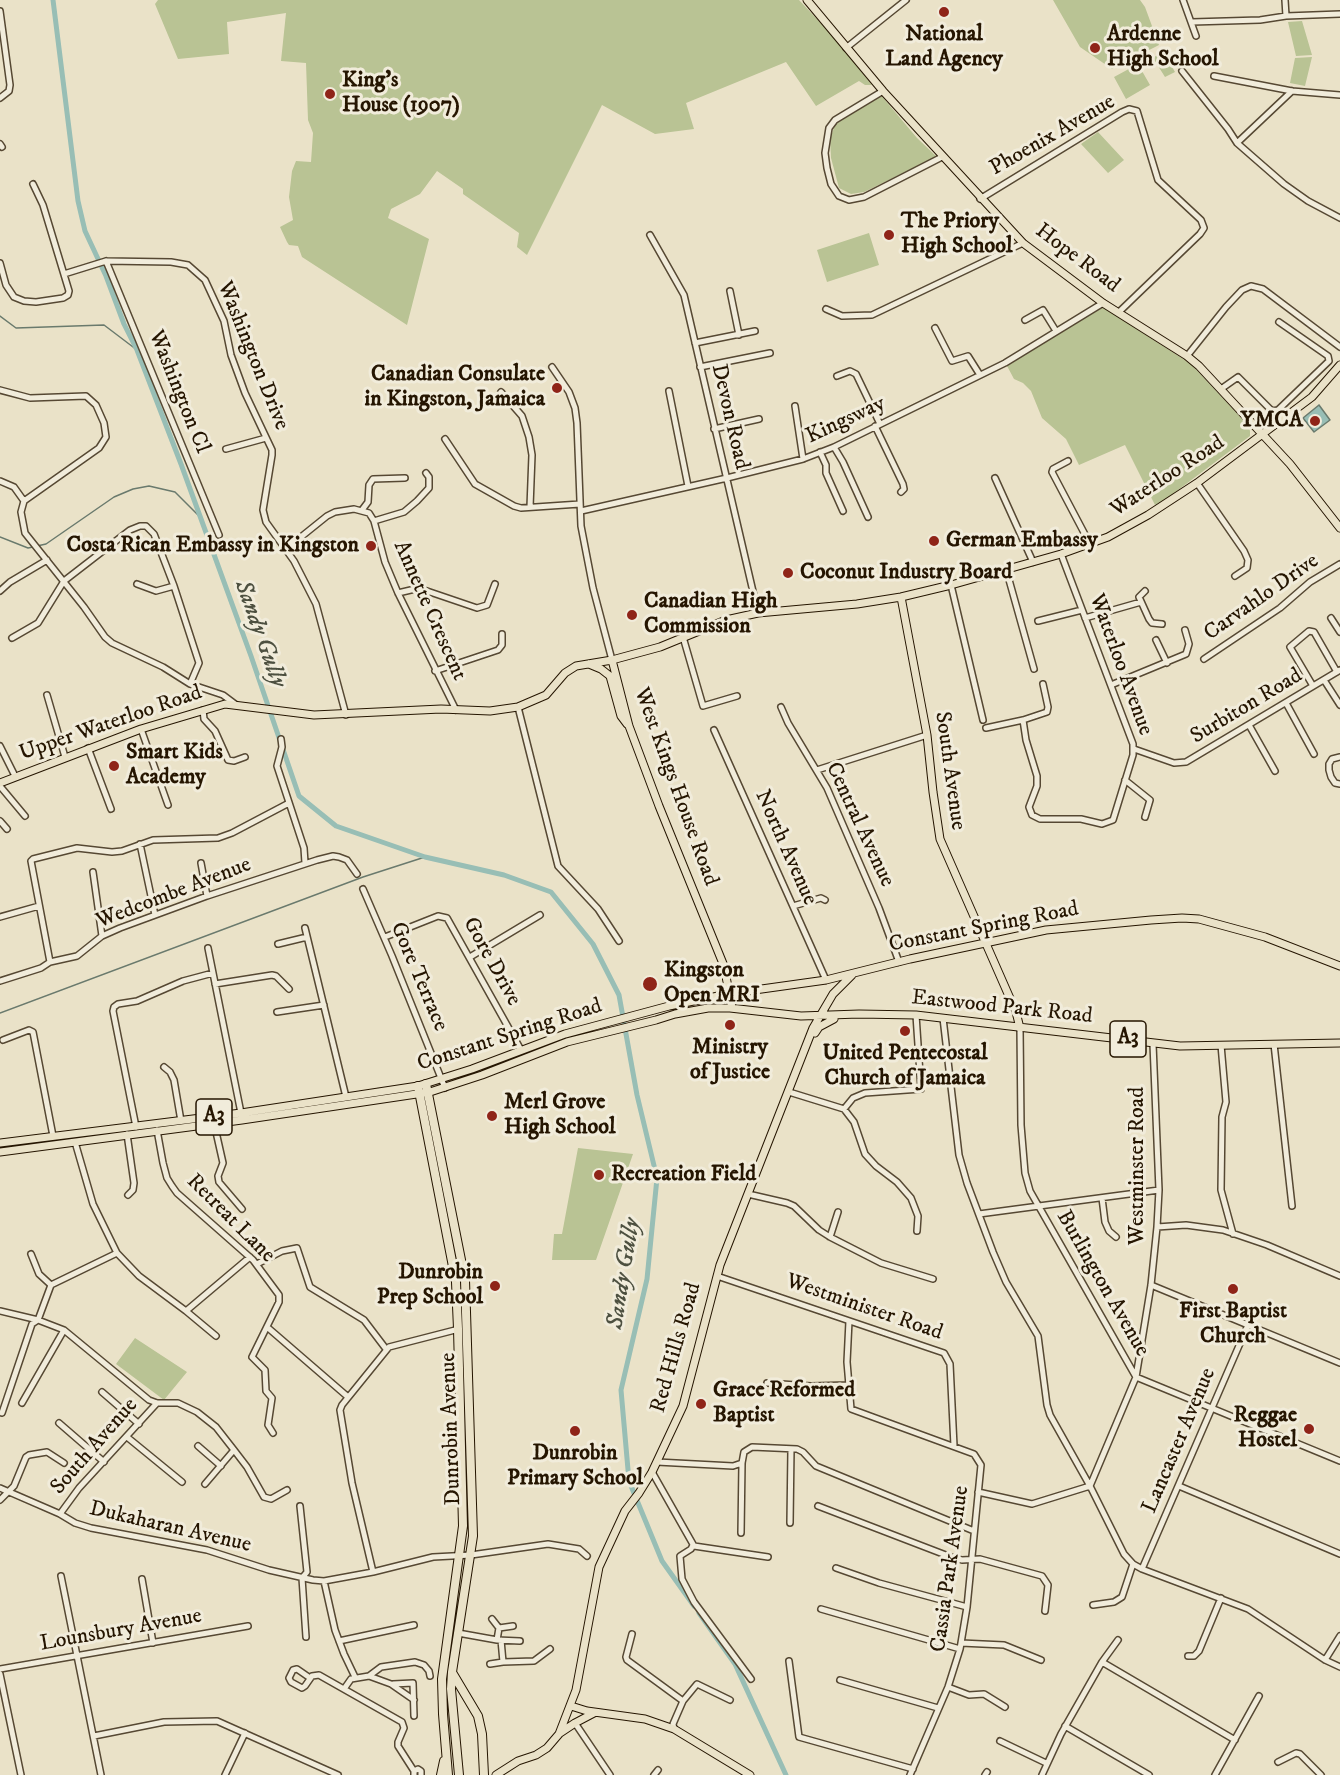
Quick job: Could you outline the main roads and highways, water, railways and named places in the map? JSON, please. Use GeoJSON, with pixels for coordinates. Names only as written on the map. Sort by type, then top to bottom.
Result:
{"type":"FeatureCollection","features":[{"type":"Feature","properties":{"kind":"highway","name":"Dunrobin Avenue"},"geometry":{"type":"LineString","coordinates":[[423,1089],[456,1282],[458,1329],[463,1526],[442,1679],[448,1775]]}},
{"type":"Feature","properties":{"kind":"highway","name":"Dunrobin Avenue"},"geometry":{"type":"LineString","coordinates":[[423,1089],[465,1280],[472,1508],[471,1556],[452,1672],[459,1775]]}},
{"type":"Feature","properties":{"kind":"highway"},"geometry":{"type":"LineString","coordinates":[[452,1672],[478,1716],[482,1734],[484,1775]]}},
{"type":"Feature","properties":{"kind":"highway"},"geometry":{"type":"LineString","coordinates":[[441,1775],[445,1745]]}},
{"type":"Feature","properties":{"kind":"main road","name":"Hope Road"},"geometry":{"type":"LineString","coordinates":[[807,0],[883,91],[980,199],[1023,243],[1102,303],[1199,366],[1290,464],[1340,528]]}},
{"type":"Feature","properties":{"kind":"main road","name":"Waterloo Road"},"geometry":{"type":"LineString","coordinates":[[346,715],[437,710],[490,711],[518,707],[546,695],[570,669],[660,647],[726,620],[758,613],[857,604],[901,597],[951,585],[1090,544],[1148,515],[1197,483],[1312,397],[1340,365]]}},
{"type":"Feature","properties":{"kind":"main road","name":"South Avenue"},"geometry":{"type":"LineString","coordinates":[[901,597],[927,735],[940,839],[1016,1012],[1020,1028]]}},
{"type":"Feature","properties":{"kind":"main road","name":"West Kings House Road"},"geometry":{"type":"LineString","coordinates":[[612,660],[629,726],[724,966],[732,1008]]}},
{"type":"Feature","properties":{"kind":"main road"},"geometry":{"type":"LineString","coordinates":[[588,664],[601,669],[610,676],[621,716],[629,726]]}},
{"type":"Feature","properties":{"kind":"main road","name":"Upper Waterloo Road"},"geometry":{"type":"LineString","coordinates":[[0,785],[15,776],[88,748],[141,729],[225,704],[314,715],[346,715]]}},
{"type":"Feature","properties":{"kind":"main road","name":"Constant Spring Road"},"geometry":{"type":"LineString","coordinates":[[0,1152],[214,1123],[423,1089],[442,1079],[565,1034],[676,1005],[730,993],[826,981],[899,962],[1046,930],[1182,918],[1210,921],[1265,937],[1339,966]]}},
{"type":"Feature","properties":{"kind":"main road"},"geometry":{"type":"LineString","coordinates":[[676,1005],[682,1001],[723,990],[724,966]]}},
{"type":"Feature","properties":{"kind":"main road","name":"Red Hills Road"},"geometry":{"type":"LineString","coordinates":[[496,1775],[518,1761],[536,1755],[547,1748],[559,1734],[566,1719],[575,1708],[599,1567],[625,1510],[639,1493],[657,1462],[683,1406],[717,1276],[813,1028],[833,994],[852,975]]}},
{"type":"Feature","properties":{"kind":"main road","name":"Constant Spring Road"},"geometry":{"type":"LineString","coordinates":[[0,1143],[181,1121],[346,1097],[445,1088],[558,1044],[692,1010],[732,1008]]}},
{"type":"Feature","properties":{"kind":"main road","name":"Eastwood Park Road"},"geometry":{"type":"LineString","coordinates":[[732,1008],[821,1017],[856,1014],[943,1018],[1153,1044],[1340,1043]]}},
{"type":"Feature","properties":{"kind":"main road"},"geometry":{"type":"LineString","coordinates":[[807,1046],[819,1027],[828,1021],[856,1014]]}},
{"type":"Feature","properties":{"kind":"main road"},"geometry":{"type":"LineString","coordinates":[[801,1016],[806,1018],[808,1023],[807,1046]]}},
{"type":"Feature","properties":{"kind":"main road"},"geometry":{"type":"LineString","coordinates":[[575,1723],[575,1708],[645,1719],[674,1729],[738,1772],[750,1775]]}},
{"type":"Feature","properties":{"kind":"main road"},"geometry":{"type":"LineString","coordinates":[[559,1734],[596,1712]]}},
{"type":"Feature","properties":{"kind":"main road"},"geometry":{"type":"LineString","coordinates":[[566,1719],[575,1723]]}},
{"type":"Feature","properties":{"kind":"water"},"geometry":{"type":"Polygon","coordinates":[[[1319,405],[1330,420],[1314,432],[1303,418],[1319,405]]]}},
{"type":"Feature","properties":{"kind":"waterway","name":"Sandy Gully"},"geometry":{"type":"LineString","coordinates":[[53,0],[78,201],[85,231],[137,350],[181,464],[299,796],[336,826],[425,857],[504,875],[551,892],[593,944],[619,995],[637,1095],[657,1178],[647,1279],[621,1390],[629,1481],[662,1561],[694,1606]]}},
{"type":"Feature","properties":{"kind":"waterway"},"geometry":{"type":"LineString","coordinates":[[0,316],[16,328],[104,325],[137,350]]}},
{"type":"Feature","properties":{"kind":"waterway"},"geometry":{"type":"LineString","coordinates":[[37,546],[46,544],[114,497],[133,489],[149,486],[175,492],[201,518]]}},
{"type":"Feature","properties":{"kind":"waterway"},"geometry":{"type":"LineString","coordinates":[[0,537],[28,548],[33,547]]}},
{"type":"Feature","properties":{"kind":"waterway","name":"Sandy Gully"},"geometry":{"type":"LineString","coordinates":[[0,1013],[363,877],[425,857]]}},
{"type":"Feature","properties":{"kind":"waterway","name":"Sandy Gully"},"geometry":{"type":"LineString","coordinates":[[699,1613],[735,1664],[786,1775]]}},
{"type":"Feature","properties":{"kind":"place","name":"National Land Agency"},"geometry":{"type":"Point","coordinates":[944,12]}},
{"type":"Feature","properties":{"kind":"place","name":"Ardenne High School"},"geometry":{"type":"Point","coordinates":[1095,48]}},
{"type":"Feature","properties":{"kind":"place","name":"King's House (1907)"},"geometry":{"type":"Point","coordinates":[330,94]}},
{"type":"Feature","properties":{"kind":"place","name":"The Priory High School"},"geometry":{"type":"Point","coordinates":[889,235]}},
{"type":"Feature","properties":{"kind":"place","name":"Canadian Consulate in Kingston, Jamaica"},"geometry":{"type":"Point","coordinates":[557,388]}},
{"type":"Feature","properties":{"kind":"place","name":"YMCA"},"geometry":{"type":"Point","coordinates":[1315,421]}},
{"type":"Feature","properties":{"kind":"place","name":"German Embassy"},"geometry":{"type":"Point","coordinates":[934,541]}},
{"type":"Feature","properties":{"kind":"place","name":"Costa Rican Embassy in Kingston"},"geometry":{"type":"Point","coordinates":[371,546]}},
{"type":"Feature","properties":{"kind":"place","name":"Coconut Industry Board"},"geometry":{"type":"Point","coordinates":[788,573]}},
{"type":"Feature","properties":{"kind":"place","name":"Canadian High Commission"},"geometry":{"type":"Point","coordinates":[632,615]}},
{"type":"Feature","properties":{"kind":"place","name":"Smart Kids Academy"},"geometry":{"type":"Point","coordinates":[114,766]}},
{"type":"Feature","properties":{"kind":"place","name":"Kingston Open MRI"},"geometry":{"type":"Point","coordinates":[650,984]}},
{"type":"Feature","properties":{"kind":"place","name":"Ministry of Justice"},"geometry":{"type":"Point","coordinates":[730,1025]}},
{"type":"Feature","properties":{"kind":"place","name":"United Pentecostal Church of Jamaica"},"geometry":{"type":"Point","coordinates":[905,1031]}},
{"type":"Feature","properties":{"kind":"place","name":"Merl Grove High School"},"geometry":{"type":"Point","coordinates":[492,1116]}},
{"type":"Feature","properties":{"kind":"place","name":"Recreation Field"},"geometry":{"type":"Point","coordinates":[599,1175]}},
{"type":"Feature","properties":{"kind":"place","name":"Dunrobin Prep School"},"geometry":{"type":"Point","coordinates":[495,1286]}},
{"type":"Feature","properties":{"kind":"place","name":"First Baptist Church"},"geometry":{"type":"Point","coordinates":[1233,1289]}},
{"type":"Feature","properties":{"kind":"place","name":"Grace Reformed Baptist"},"geometry":{"type":"Point","coordinates":[701,1404]}},
{"type":"Feature","properties":{"kind":"place","name":"Reggae Hostel"},"geometry":{"type":"Point","coordinates":[1309,1429]}},
{"type":"Feature","properties":{"kind":"place","name":"Dunrobin Primary School"},"geometry":{"type":"Point","coordinates":[575,1431]}}]}
